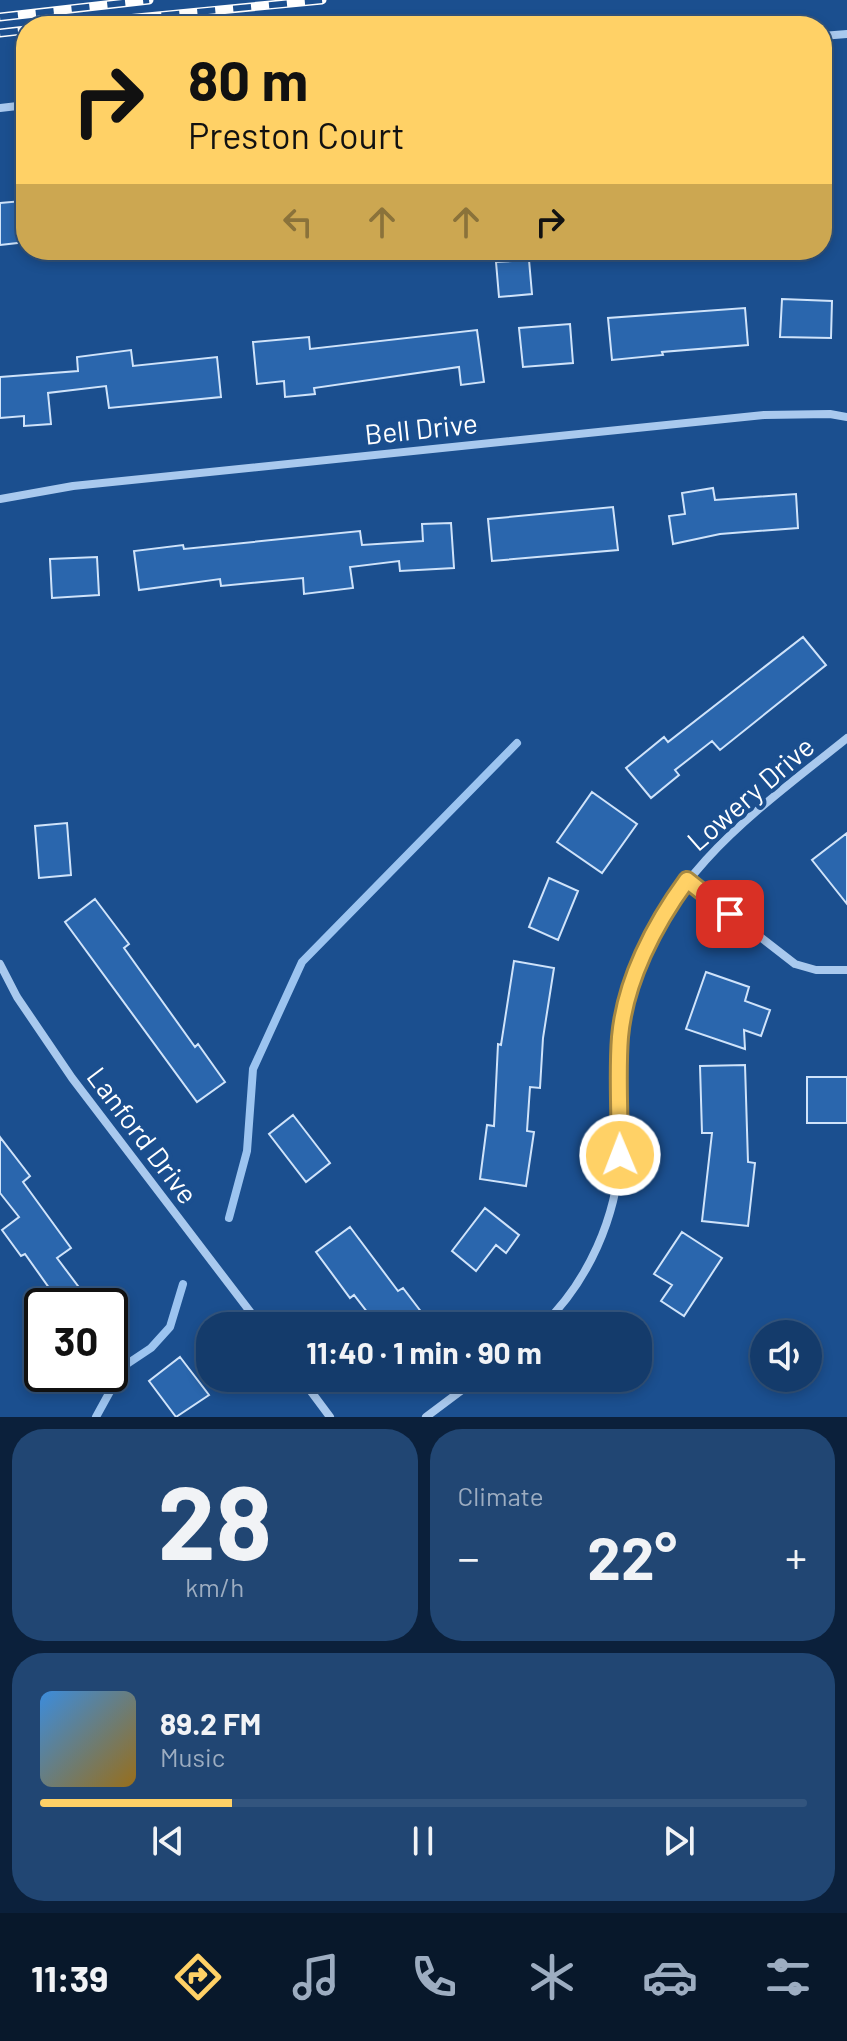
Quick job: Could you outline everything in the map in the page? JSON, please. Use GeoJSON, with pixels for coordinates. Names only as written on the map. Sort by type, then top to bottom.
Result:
{"type":"FeatureCollection","features":[{"type":"Feature","properties":{"kind":"street","name":"Bell Drive"},"geometry":{"type":"LineString","coordinates":[[0,499],[73,486],[764,415],[830,414],[847,417]]}},
{"type":"Feature","properties":{"kind":"street","name":"Lowery Drive"},"geometry":{"type":"LineString","coordinates":[[556,1312],[600,1243],[614,1195],[620,1155],[620,1036],[630,991],[649,941],[669,905],[714,849],[847,738]]}},
{"type":"Feature","properties":{"kind":"street"},"geometry":{"type":"LineString","coordinates":[[687,880],[795,964],[816,970],[847,970]]}},
{"type":"Feature","properties":{"kind":"street","name":"Lanford Drive"},"geometry":{"type":"LineString","coordinates":[[0,964],[17,997],[72,1078],[250,1312]]}},
{"type":"Feature","properties":{"kind":"street"},"geometry":{"type":"LineString","coordinates":[[311,1392],[330,1417]]}},
{"type":"Feature","properties":{"kind":"street"},"geometry":{"type":"LineString","coordinates":[[426,1417],[459,1392]]}},
{"type":"Feature","properties":{"kind":"building"},"geometry":{"type":"Polygon","coordinates":[[[16,202],[16,243],[0,245],[0,203],[16,202]]]}},
{"type":"Feature","properties":{"kind":"building"},"geometry":{"type":"Polygon","coordinates":[[[529,260],[532,294],[499,297],[496,262],[529,260]]]}},
{"type":"Feature","properties":{"kind":"building"},"geometry":{"type":"Polygon","coordinates":[[[782,299],[832,301],[831,338],[780,337],[782,299]]]}},
{"type":"Feature","properties":{"kind":"building"},"geometry":{"type":"Polygon","coordinates":[[[745,308],[748,345],[662,352],[663,355],[612,360],[608,318],[745,308]]]}},
{"type":"Feature","properties":{"kind":"building"},"geometry":{"type":"Polygon","coordinates":[[[570,324],[573,363],[523,367],[519,328],[570,324]]]}},
{"type":"Feature","properties":{"kind":"building"},"geometry":{"type":"Polygon","coordinates":[[[477,330],[484,382],[461,385],[459,367],[314,388],[315,394],[285,397],[284,381],[257,384],[253,342],[309,337],[310,349],[477,330]]]}},
{"type":"Feature","properties":{"kind":"building"},"geometry":{"type":"Polygon","coordinates":[[[131,350],[133,366],[217,357],[221,397],[109,408],[106,386],[48,393],[51,424],[24,426],[24,416],[0,418],[0,377],[78,371],[77,357],[131,350]]]}},
{"type":"Feature","properties":{"kind":"building"},"geometry":{"type":"Polygon","coordinates":[[[713,488],[715,500],[796,494],[798,528],[720,534],[673,544],[669,516],[685,514],[682,493],[713,488]]]}},
{"type":"Feature","properties":{"kind":"building"},"geometry":{"type":"Polygon","coordinates":[[[613,507],[618,550],[492,561],[488,519],[613,507]]]}},
{"type":"Feature","properties":{"kind":"building"},"geometry":{"type":"Polygon","coordinates":[[[451,523],[454,568],[400,571],[399,561],[350,567],[353,588],[304,594],[303,578],[221,586],[220,579],[139,590],[134,551],[183,545],[184,549],[360,531],[362,545],[423,541],[422,524],[451,523]]]}},
{"type":"Feature","properties":{"kind":"building"},"geometry":{"type":"Polygon","coordinates":[[[97,557],[99,595],[52,598],[50,559],[97,557]]]}},
{"type":"Feature","properties":{"kind":"building"},"geometry":{"type":"Polygon","coordinates":[[[803,637],[826,665],[720,750],[712,741],[675,770],[679,775],[651,798],[626,768],[664,737],[668,742],[803,637]]]}},
{"type":"Feature","properties":{"kind":"building"},"geometry":{"type":"Polygon","coordinates":[[[592,792],[637,824],[602,873],[557,842],[592,792]]]}},
{"type":"Feature","properties":{"kind":"building"},"geometry":{"type":"Polygon","coordinates":[[[67,823],[71,875],[39,878],[35,826],[67,823]]]}},
{"type":"Feature","properties":{"kind":"building"},"geometry":{"type":"Polygon","coordinates":[[[847,833],[847,904],[812,860],[847,833]]]}},
{"type":"Feature","properties":{"kind":"building"},"geometry":{"type":"Polygon","coordinates":[[[549,878],[578,891],[558,940],[529,927],[549,878]]]}},
{"type":"Feature","properties":{"kind":"building"},"geometry":{"type":"Polygon","coordinates":[[[95,899],[129,944],[124,948],[195,1047],[198,1044],[225,1082],[197,1102],[65,922],[95,899]]]}},
{"type":"Feature","properties":{"kind":"building"},"geometry":{"type":"Polygon","coordinates":[[[514,961],[554,968],[543,1038],[540,1088],[530,1087],[527,1131],[534,1132],[526,1186],[480,1179],[487,1125],[494,1126],[498,1044],[501,1045],[514,961]]]}},
{"type":"Feature","properties":{"kind":"building"},"geometry":{"type":"Polygon","coordinates":[[[706,972],[749,987],[745,1001],[770,1010],[761,1036],[744,1030],[745,1049],[686,1029],[706,972]]]}},
{"type":"Feature","properties":{"kind":"building"},"geometry":{"type":"Polygon","coordinates":[[[745,1065],[748,1162],[755,1163],[748,1226],[702,1221],[712,1133],[702,1133],[700,1066],[745,1065]]]}},
{"type":"Feature","properties":{"kind":"building"},"geometry":{"type":"Polygon","coordinates":[[[807,1077],[847,1077],[847,1123],[807,1123],[807,1077]]]}},
{"type":"Feature","properties":{"kind":"building"},"geometry":{"type":"Polygon","coordinates":[[[293,1115],[330,1163],[306,1182],[269,1134],[293,1115]]]}},
{"type":"Feature","properties":{"kind":"building"},"geometry":{"type":"Polygon","coordinates":[[[0,1137],[30,1176],[23,1182],[71,1248],[57,1258],[80,1288],[49,1288],[25,1254],[21,1256],[2,1230],[19,1217],[0,1193],[0,1137]]]}},
{"type":"Feature","properties":{"kind":"building"},"geometry":{"type":"Polygon","coordinates":[[[485,1208],[519,1235],[506,1253],[496,1245],[476,1271],[452,1251],[485,1208]]]}},
{"type":"Feature","properties":{"kind":"building"},"geometry":{"type":"Polygon","coordinates":[[[350,1227],[398,1291],[403,1288],[421,1312],[367,1312],[354,1295],[350,1298],[316,1252],[350,1227]]]}},
{"type":"Feature","properties":{"kind":"building"},"geometry":{"type":"Polygon","coordinates":[[[682,1232],[722,1258],[684,1316],[661,1301],[672,1285],[654,1274],[682,1232]]]}},
{"type":"Feature","properties":{"kind":"building"},"geometry":{"type":"Polygon","coordinates":[[[180,1357],[196,1378],[196,1392],[207,1392],[209,1395],[176,1417],[149,1381],[180,1357]]]}},
{"type":"Feature","properties":{"kind":"waterway"},"geometry":{"type":"LineString","coordinates":[[229,1218],[247,1151],[253,1069],[302,962],[517,743]]}},
{"type":"Feature","properties":{"kind":"waterway"},"geometry":{"type":"LineString","coordinates":[[96,1417],[124,1366],[151,1348],[170,1327],[183,1284]]}},
{"type":"Feature","properties":{"kind":"railway"},"geometry":{"type":"LineString","coordinates":[[0,17],[149,0]]}},
{"type":"Feature","properties":{"kind":"railway"},"geometry":{"type":"LineString","coordinates":[[157,16],[322,0]]}},
{"type":"Feature","properties":{"kind":"railway"},"geometry":{"type":"LineString","coordinates":[[0,33],[16,31]]}},
{"type":"Feature","properties":{"kind":"route"},"geometry":{"type":"LineString","coordinates":[[620,1155],[620,1036],[630,991],[649,941],[687,880],[730,914]]}}]}
